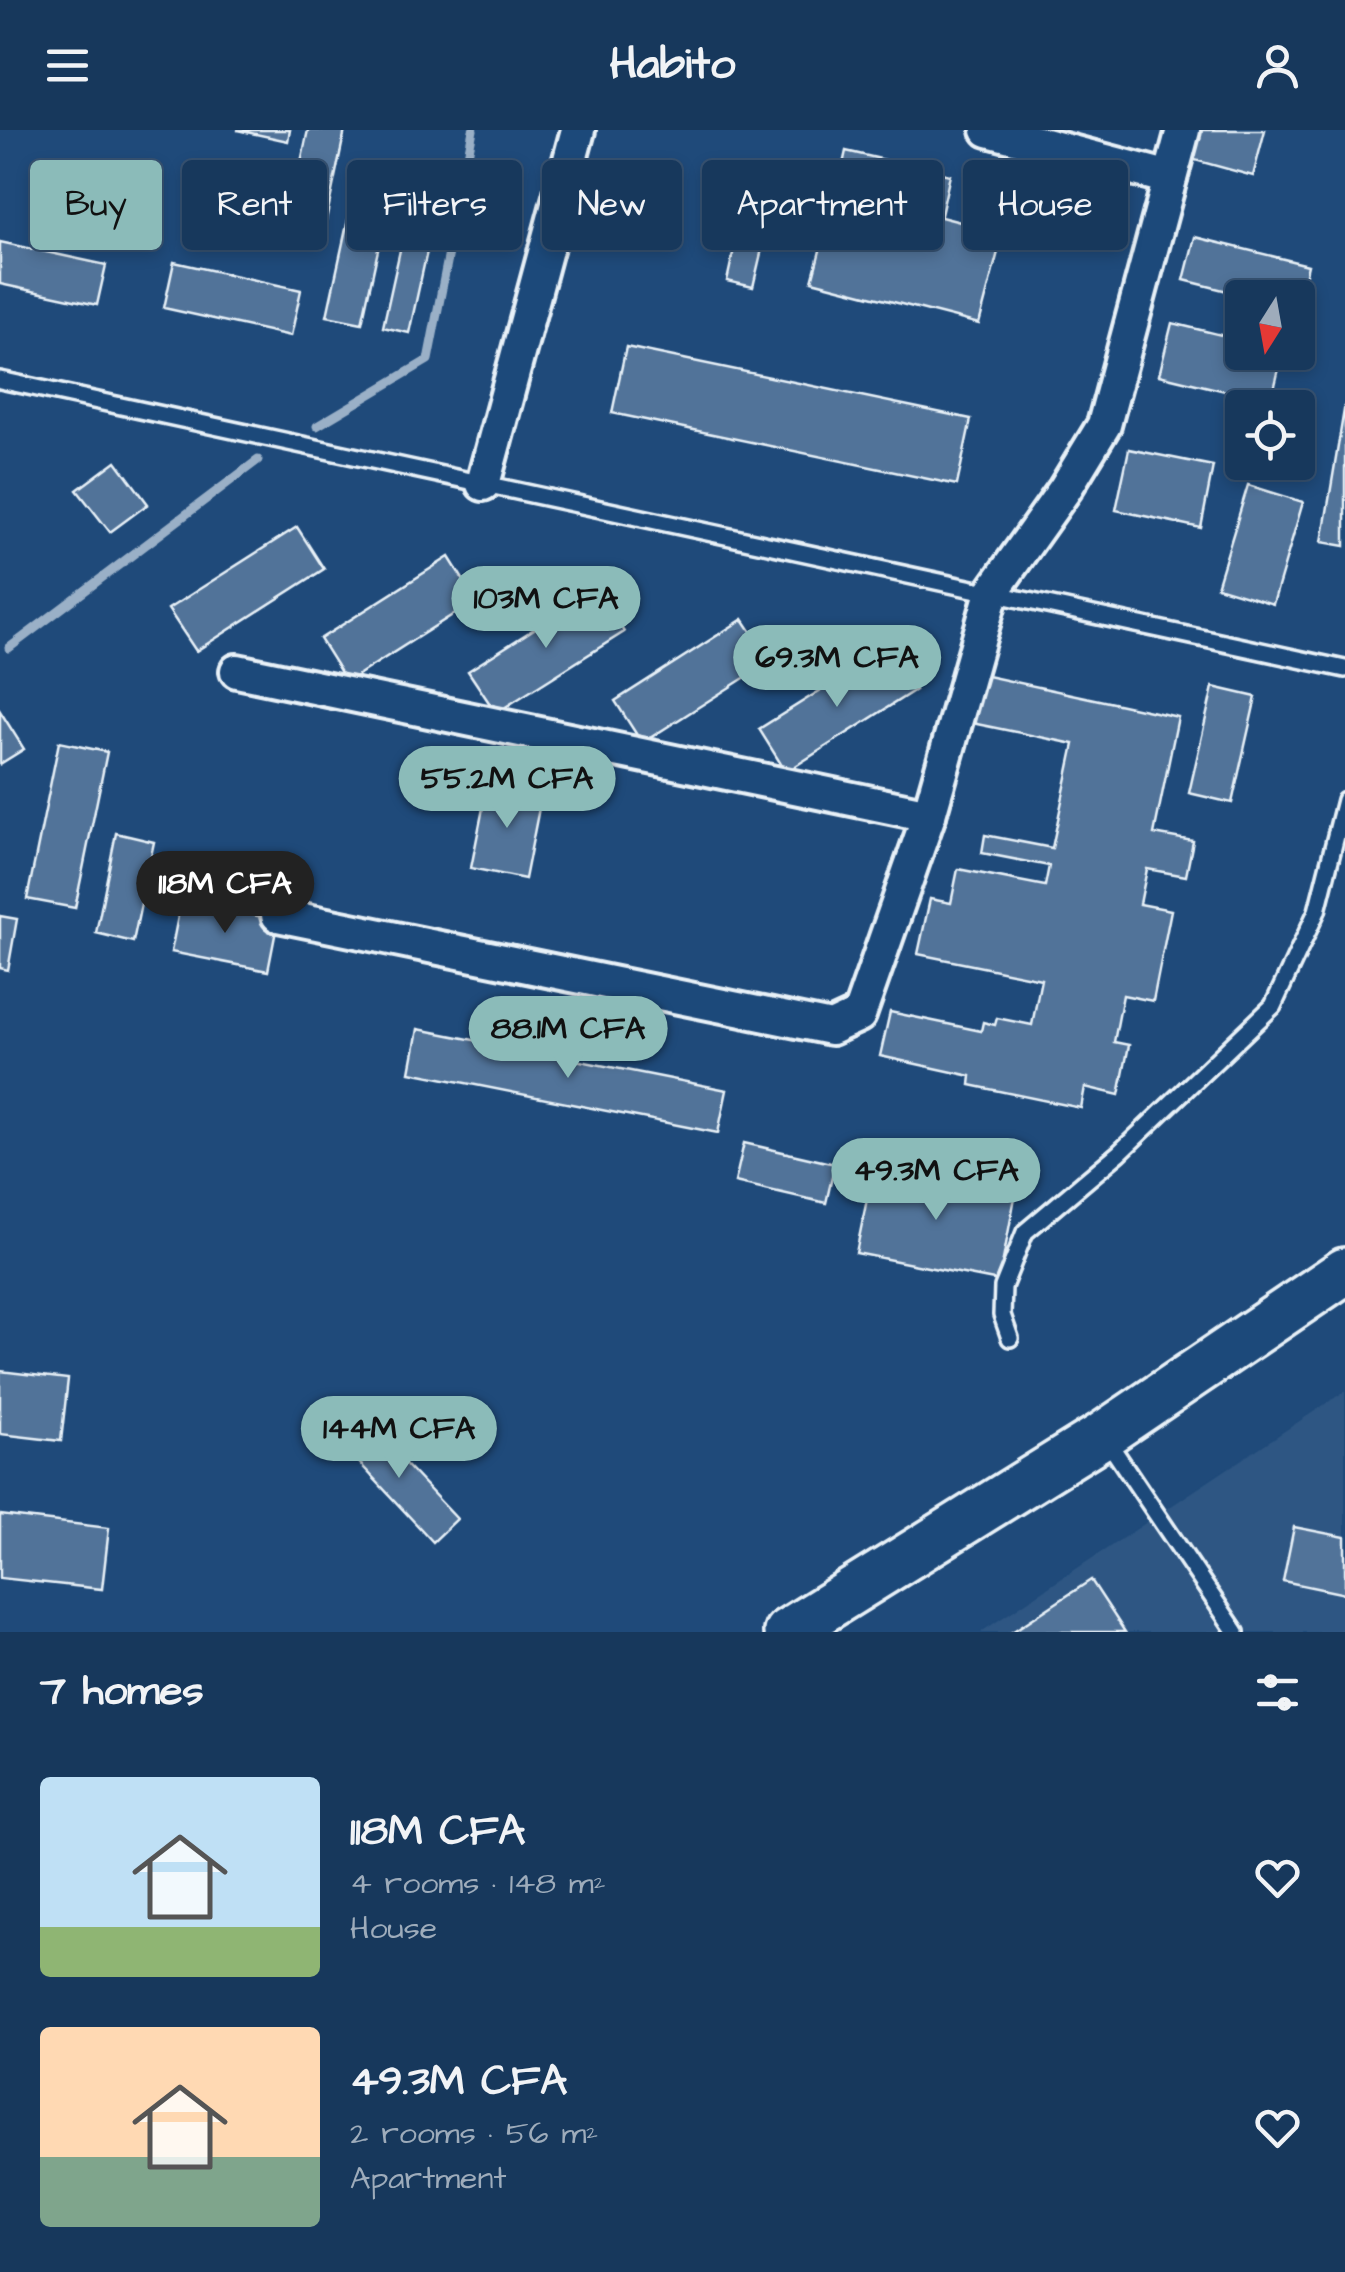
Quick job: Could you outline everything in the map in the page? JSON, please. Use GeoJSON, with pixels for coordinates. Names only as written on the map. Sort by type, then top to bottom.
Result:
{"type":"FeatureCollection","features":[{"type":"Feature","properties":{"kind":"main road"},"geometry":{"type":"LineString","coordinates":[[787,1632],[1103,1434],[1345,1271]]}},
{"type":"Feature","properties":{"kind":"street"},"geometry":{"type":"LineString","coordinates":[[483,484],[578,130]]}},
{"type":"Feature","properties":{"kind":"street"},"geometry":{"type":"LineString","coordinates":[[988,130],[1170,178]]}},
{"type":"Feature","properties":{"kind":"street"},"geometry":{"type":"LineString","coordinates":[[278,916],[832,1028],[859,1015],[929,815],[992,592],[1065,489],[1104,425],[1183,130]]}},
{"type":"Feature","properties":{"kind":"street"},"geometry":{"type":"LineString","coordinates":[[237,671],[929,815]]}},
{"type":"Feature","properties":{"kind":"lane"},"geometry":{"type":"LineString","coordinates":[[0,380],[1345,669]]}},
{"type":"Feature","properties":{"kind":"lane"},"geometry":{"type":"LineString","coordinates":[[1010,1338],[1002,1315],[1003,1287],[1025,1232],[1119,1153],[1273,1006],[1317,911],[1345,800]]}},
{"type":"Feature","properties":{"kind":"lane"},"geometry":{"type":"LineString","coordinates":[[1103,1434],[1236,1632]]}},
{"type":"Feature","properties":{"kind":"shaded area"},"geometry":{"type":"Polygon","coordinates":[[[1345,1391],[1345,1632],[981,1632],[1345,1391]]]}},
{"type":"Feature","properties":{"kind":"building"},"geometry":{"type":"Polygon","coordinates":[[[237,130],[290,130],[288,141],[237,130]]]}},
{"type":"Feature","properties":{"kind":"building"},"geometry":{"type":"Polygon","coordinates":[[[308,130],[345,130],[327,216],[327,160],[301,160],[308,130]]]}},
{"type":"Feature","properties":{"kind":"building"},"geometry":{"type":"Polygon","coordinates":[[[1199,130],[1265,130],[1253,176],[1191,159],[1199,130]]]}},
{"type":"Feature","properties":{"kind":"building"},"geometry":{"type":"Polygon","coordinates":[[[846,151],[885,160],[844,160],[846,151]]]}},
{"type":"Feature","properties":{"kind":"building"},"geometry":{"type":"Polygon","coordinates":[[[943,173],[950,175],[943,206],[943,173]]]}},
{"type":"Feature","properties":{"kind":"building"},"geometry":{"type":"Polygon","coordinates":[[[943,218],[963,223],[963,250],[999,250],[979,324],[812,281],[820,250],[943,250],[943,218]]]}},
{"type":"Feature","properties":{"kind":"building"},"geometry":{"type":"Polygon","coordinates":[[[347,224],[347,250],[378,250],[362,323],[327,316],[347,224]]]}},
{"type":"Feature","properties":{"kind":"building"},"geometry":{"type":"Polygon","coordinates":[[[1195,237],[1308,265],[1305,280],[1225,280],[1225,290],[1184,280],[1195,237]]]}},
{"type":"Feature","properties":{"kind":"building"},"geometry":{"type":"Polygon","coordinates":[[[0,242],[106,265],[97,305],[0,284],[0,242]]]}},
{"type":"Feature","properties":{"kind":"building"},"geometry":{"type":"Polygon","coordinates":[[[400,250],[427,250],[409,333],[383,327],[400,250]]]}},
{"type":"Feature","properties":{"kind":"building"},"geometry":{"type":"Polygon","coordinates":[[[734,250],[762,250],[753,287],[727,281],[734,250]]]}},
{"type":"Feature","properties":{"kind":"building"},"geometry":{"type":"Polygon","coordinates":[[[174,262],[301,290],[291,336],[164,308],[174,262]]]}},
{"type":"Feature","properties":{"kind":"building"},"geometry":{"type":"Polygon","coordinates":[[[1172,323],[1225,336],[1225,370],[1279,370],[1274,390],[1225,391],[1159,375],[1172,323]]]}},
{"type":"Feature","properties":{"kind":"building"},"geometry":{"type":"Polygon","coordinates":[[[626,347],[971,419],[957,485],[612,413],[626,347]]]}},
{"type":"Feature","properties":{"kind":"building"},"geometry":{"type":"Polygon","coordinates":[[[1345,404],[1345,546],[1322,542],[1345,404]]]}},
{"type":"Feature","properties":{"kind":"building"},"geometry":{"type":"Polygon","coordinates":[[[1129,449],[1213,466],[1201,528],[1116,510],[1129,449]]]}},
{"type":"Feature","properties":{"kind":"building"},"geometry":{"type":"Polygon","coordinates":[[[116,461],[148,504],[110,532],[77,490],[116,461]]]}},
{"type":"Feature","properties":{"kind":"building"},"geometry":{"type":"Polygon","coordinates":[[[1248,485],[1303,502],[1273,604],[1217,587],[1248,485]]]}},
{"type":"Feature","properties":{"kind":"building"},"geometry":{"type":"Polygon","coordinates":[[[297,527],[324,569],[196,651],[168,609],[297,527]]]}},
{"type":"Feature","properties":{"kind":"building"},"geometry":{"type":"Polygon","coordinates":[[[449,557],[476,600],[347,682],[320,639],[449,557]]]}},
{"type":"Feature","properties":{"kind":"building"},"geometry":{"type":"Polygon","coordinates":[[[597,589],[624,632],[496,713],[468,671],[597,589]]]}},
{"type":"Feature","properties":{"kind":"building"},"geometry":{"type":"Polygon","coordinates":[[[743,619],[771,661],[642,743],[615,701],[743,619]]]}},
{"type":"Feature","properties":{"kind":"building"},"geometry":{"type":"Polygon","coordinates":[[[888,648],[915,690],[786,772],[759,729],[888,648]]]}},
{"type":"Feature","properties":{"kind":"building"},"geometry":{"type":"Polygon","coordinates":[[[978,674],[1178,717],[1154,834],[1193,841],[1186,876],[1147,869],[1140,904],[1171,910],[1153,1001],[1123,995],[1114,1042],[1129,1045],[1119,1095],[1085,1087],[1081,1108],[970,1085],[971,1076],[880,1056],[890,1012],[981,1031],[983,1022],[995,1025],[997,1018],[1032,1025],[1041,979],[918,954],[930,899],[951,903],[958,869],[1045,886],[1049,866],[982,853],[985,835],[1052,848],[1074,744],[967,722],[978,674]]]}},
{"type":"Feature","properties":{"kind":"building"},"geometry":{"type":"Polygon","coordinates":[[[1213,687],[1256,697],[1232,803],[1189,793],[1213,687]]]}},
{"type":"Feature","properties":{"kind":"building"},"geometry":{"type":"Polygon","coordinates":[[[0,711],[24,749],[0,764],[0,711]]]}},
{"type":"Feature","properties":{"kind":"building"},"geometry":{"type":"Polygon","coordinates":[[[59,742],[107,752],[75,908],[27,899],[59,742]]]}},
{"type":"Feature","properties":{"kind":"building"},"geometry":{"type":"Polygon","coordinates":[[[488,783],[542,793],[525,879],[471,868],[488,783]]]}},
{"type":"Feature","properties":{"kind":"building"},"geometry":{"type":"Polygon","coordinates":[[[116,833],[154,842],[133,942],[96,933],[116,833]]]}},
{"type":"Feature","properties":{"kind":"building"},"geometry":{"type":"Polygon","coordinates":[[[181,901],[278,920],[268,971],[171,952],[181,901]]]}},
{"type":"Feature","properties":{"kind":"building"},"geometry":{"type":"Polygon","coordinates":[[[0,916],[17,919],[8,970],[0,968],[0,916]]]}},
{"type":"Feature","properties":{"kind":"building"},"geometry":{"type":"Polygon","coordinates":[[[418,1029],[727,1090],[718,1133],[410,1072],[418,1029]]]}},
{"type":"Feature","properties":{"kind":"building"},"geometry":{"type":"Polygon","coordinates":[[[744,1143],[835,1164],[826,1203],[735,1182],[744,1143]]]}},
{"type":"Feature","properties":{"kind":"building"},"geometry":{"type":"Polygon","coordinates":[[[874,1165],[1016,1192],[999,1281],[856,1253],[874,1165]]]}},
{"type":"Feature","properties":{"kind":"building"},"geometry":{"type":"Polygon","coordinates":[[[0,1371],[68,1379],[61,1441],[0,1434],[0,1371]]]}},
{"type":"Feature","properties":{"kind":"building"},"geometry":{"type":"Polygon","coordinates":[[[365,1421],[457,1519],[433,1542],[341,1443],[365,1421]]]}},
{"type":"Feature","properties":{"kind":"building"},"geometry":{"type":"Polygon","coordinates":[[[0,1515],[109,1528],[102,1589],[0,1578],[0,1515]]]}},
{"type":"Feature","properties":{"kind":"building"},"geometry":{"type":"Polygon","coordinates":[[[1294,1527],[1345,1537],[1345,1594],[1283,1581],[1294,1527]]]}},
{"type":"Feature","properties":{"kind":"building"},"geometry":{"type":"Polygon","coordinates":[[[1091,1580],[1125,1632],[1012,1632],[1091,1580]]]}},
{"type":"Feature","properties":{"kind":"waterway"},"geometry":{"type":"LineString","coordinates":[[317,426],[428,360],[473,130]]}},
{"type":"Feature","properties":{"kind":"waterway"},"geometry":{"type":"LineString","coordinates":[[9,648],[258,460]]}}]}
